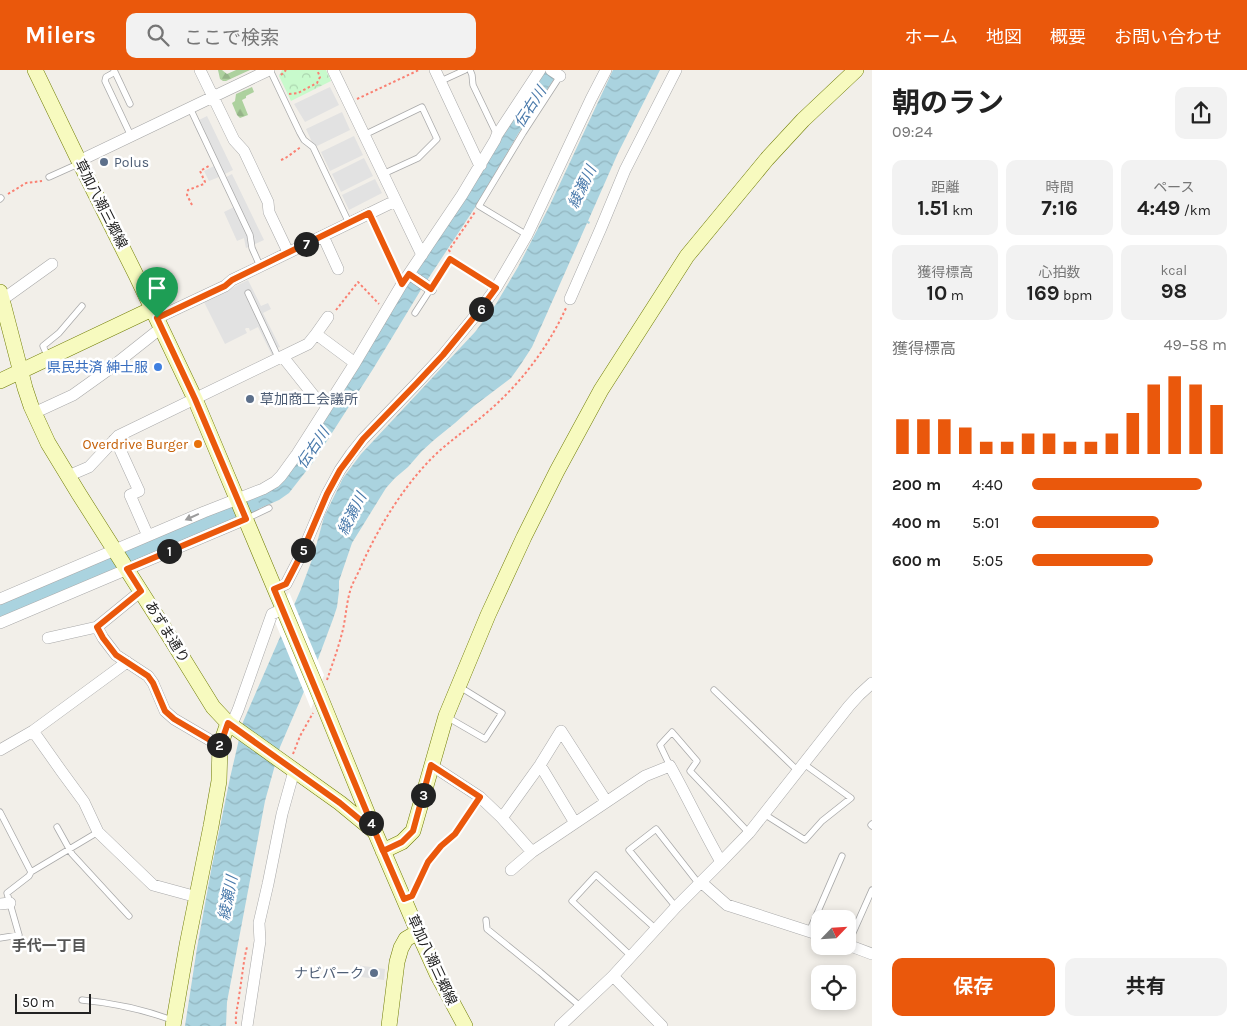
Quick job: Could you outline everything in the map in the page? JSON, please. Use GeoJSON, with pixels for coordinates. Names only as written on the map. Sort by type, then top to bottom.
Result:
{"type":"FeatureCollection","features":[{"type":"Feature","properties":{"kind":"street","name":"草加八潮三郷線"},"geometry":{"type":"LineString","coordinates":[[35,70],[195,399],[383,851],[408,897],[418,932],[437,974],[466,1026]]}},
{"type":"Feature","properties":{"kind":"street"},"geometry":{"type":"LineString","coordinates":[[200,70],[234,140],[244,151],[268,202],[269,212],[288,252]]}},
{"type":"Feature","properties":{"kind":"street"},"geometry":{"type":"LineString","coordinates":[[79,162],[270,70]]}},
{"type":"Feature","properties":{"kind":"street"},"geometry":{"type":"LineString","coordinates":[[333,70],[422,255]]}},
{"type":"Feature","properties":{"kind":"street"},"geometry":{"type":"LineString","coordinates":[[436,70],[481,165]]}},
{"type":"Feature","properties":{"kind":"street"},"geometry":{"type":"LineString","coordinates":[[0,623],[126,567],[242,509],[262,489],[275,482],[281,476],[356,363],[422,255],[481,165],[497,135],[540,70]]}},
{"type":"Feature","properties":{"kind":"street"},"geometry":{"type":"LineString","coordinates":[[274,589],[286,584],[340,470],[363,439],[443,355],[496,288],[527,235],[606,70]]}},
{"type":"Feature","properties":{"kind":"street"},"geometry":{"type":"LineString","coordinates":[[570,299],[625,170],[676,70]]}},
{"type":"Feature","properties":{"kind":"street"},"geometry":{"type":"LineString","coordinates":[[383,851],[402,842],[413,831],[446,716],[488,615],[557,471],[601,390],[687,256],[738,192],[803,120],[856,70]]}},
{"type":"Feature","properties":{"kind":"street"},"geometry":{"type":"LineString","coordinates":[[0,381],[49,358],[157,318],[395,201]]}},
{"type":"Feature","properties":{"kind":"street"},"geometry":{"type":"LineString","coordinates":[[323,236],[338,269]]}},
{"type":"Feature","properties":{"kind":"street"},"geometry":{"type":"LineString","coordinates":[[1,295],[6,297],[52,264]]}},
{"type":"Feature","properties":{"kind":"street"},"geometry":{"type":"LineString","coordinates":[[408,278],[428,287]]}},
{"type":"Feature","properties":{"kind":"street","name":"あずま通り"},"geometry":{"type":"LineString","coordinates":[[1,295],[20,372],[34,413],[48,442],[213,707],[233,727],[340,803],[375,832]]}},
{"type":"Feature","properties":{"kind":"street"},"geometry":{"type":"LineString","coordinates":[[68,476],[89,466],[118,436],[308,344],[328,317]]}},
{"type":"Feature","properties":{"kind":"street"},"geometry":{"type":"LineString","coordinates":[[34,413],[73,395],[108,370],[157,318]]}},
{"type":"Feature","properties":{"kind":"street"},"geometry":{"type":"LineString","coordinates":[[316,334],[356,363]]}},
{"type":"Feature","properties":{"kind":"street"},"geometry":{"type":"LineString","coordinates":[[281,358],[314,396],[328,406]]}},
{"type":"Feature","properties":{"kind":"street"},"geometry":{"type":"LineString","coordinates":[[114,440],[140,491],[130,495],[148,536]]}},
{"type":"Feature","properties":{"kind":"street"},"geometry":{"type":"LineString","coordinates":[[0,599],[116,552],[204,512],[242,509]]}},
{"type":"Feature","properties":{"kind":"street"},"geometry":{"type":"LineString","coordinates":[[48,638],[97,627],[141,591]]}},
{"type":"Feature","properties":{"kind":"street"},"geometry":{"type":"LineString","coordinates":[[174,1023],[187,945],[211,826],[218,781],[220,746],[233,727],[272,614],[282,607]]}},
{"type":"Feature","properties":{"kind":"street"},"geometry":{"type":"LineString","coordinates":[[97,627],[116,655],[148,676],[165,711],[174,719],[220,746]]}},
{"type":"Feature","properties":{"kind":"street"},"geometry":{"type":"LineString","coordinates":[[0,750],[33,731],[126,662]]}},
{"type":"Feature","properties":{"kind":"street"},"geometry":{"type":"LineString","coordinates":[[560,1026],[613,976],[676,907],[749,833],[858,695],[872,683]]}},
{"type":"Feature","properties":{"kind":"street"},"geometry":{"type":"LineString","coordinates":[[33,731],[84,802],[98,832],[153,885],[197,897]]}},
{"type":"Feature","properties":{"kind":"street"},"geometry":{"type":"LineString","coordinates":[[502,818],[540,765],[561,731],[606,802]]}},
{"type":"Feature","properties":{"kind":"street"},"geometry":{"type":"LineString","coordinates":[[431,765],[480,797],[502,818],[532,852]]}},
{"type":"Feature","properties":{"kind":"street"},"geometry":{"type":"LineString","coordinates":[[540,765],[575,823]]}},
{"type":"Feature","properties":{"kind":"street"},"geometry":{"type":"LineString","coordinates":[[511,870],[532,852],[645,776],[670,766],[721,862]]}},
{"type":"Feature","properties":{"kind":"street"},"geometry":{"type":"LineString","coordinates":[[246,1026],[260,941],[259,923],[290,768]]}},
{"type":"Feature","properties":{"kind":"street"},"geometry":{"type":"LineString","coordinates":[[700,883],[727,905],[809,932]]}},
{"type":"Feature","properties":{"kind":"street"},"geometry":{"type":"LineString","coordinates":[[389,1026],[397,962],[401,948],[406,940],[418,932]]}},
{"type":"Feature","properties":{"kind":"street"},"geometry":{"type":"LineString","coordinates":[[856,947],[872,954]]}},
{"type":"Feature","properties":{"kind":"street"},"geometry":{"type":"LineString","coordinates":[[613,976],[662,1026]]}},
{"type":"Feature","properties":{"kind":"lane"},"geometry":{"type":"LineString","coordinates":[[270,70],[300,133],[304,140],[312,147],[349,224]]}},
{"type":"Feature","properties":{"kind":"lane"},"geometry":{"type":"LineString","coordinates":[[441,81],[465,70]]}},
{"type":"Feature","properties":{"kind":"lane"},"geometry":{"type":"LineString","coordinates":[[470,70],[473,85],[497,135]]}},
{"type":"Feature","properties":{"kind":"lane"},"geometry":{"type":"LineString","coordinates":[[130,104],[114,71],[106,77],[105,81],[131,136]]}},
{"type":"Feature","properties":{"kind":"lane"},"geometry":{"type":"LineString","coordinates":[[527,235],[479,206],[523,133],[555,73]]}},
{"type":"Feature","properties":{"kind":"lane"},"geometry":{"type":"LineString","coordinates":[[364,135],[422,107],[437,139],[418,158],[382,175]]}},
{"type":"Feature","properties":{"kind":"lane"},"geometry":{"type":"LineString","coordinates":[[190,108],[250,235],[252,248],[260,266]]}},
{"type":"Feature","properties":{"kind":"lane"},"geometry":{"type":"LineString","coordinates":[[49,178],[79,162]]}},
{"type":"Feature","properties":{"kind":"lane"},"geometry":{"type":"LineString","coordinates":[[369,213],[408,278]]}},
{"type":"Feature","properties":{"kind":"lane"},"geometry":{"type":"LineString","coordinates":[[415,313],[428,287],[450,259],[496,288]]}},
{"type":"Feature","properties":{"kind":"lane"},"geometry":{"type":"LineString","coordinates":[[248,293],[281,358]]}},
{"type":"Feature","properties":{"kind":"lane"},"geometry":{"type":"LineString","coordinates":[[49,358],[43,346],[59,334],[82,306]]}},
{"type":"Feature","properties":{"kind":"lane"},"geometry":{"type":"LineString","coordinates":[[242,509],[269,508]]}},
{"type":"Feature","properties":{"kind":"lane"},"geometry":{"type":"LineString","coordinates":[[446,716],[485,739],[502,713],[458,686]]}},
{"type":"Feature","properties":{"kind":"lane"},"geometry":{"type":"LineString","coordinates":[[714,690],[801,767],[851,798],[822,821],[805,840],[764,814]]}},
{"type":"Feature","properties":{"kind":"lane"},"geometry":{"type":"LineString","coordinates":[[670,766],[660,745],[672,732],[697,761],[690,771],[749,833]]}},
{"type":"Feature","properties":{"kind":"lane"},"geometry":{"type":"LineString","coordinates":[[0,812],[31,872]]}},
{"type":"Feature","properties":{"kind":"lane"},"geometry":{"type":"LineString","coordinates":[[57,828],[72,854],[129,916]]}},
{"type":"Feature","properties":{"kind":"lane"},"geometry":{"type":"LineString","coordinates":[[676,907],[629,850],[656,829],[700,883]]}},
{"type":"Feature","properties":{"kind":"lane"},"geometry":{"type":"LineString","coordinates":[[0,938],[19,935],[5,903],[7,893],[29,876],[31,872],[98,832]]}},
{"type":"Feature","properties":{"kind":"lane"},"geometry":{"type":"LineString","coordinates":[[809,932],[842,856]]}},
{"type":"Feature","properties":{"kind":"lane"},"geometry":{"type":"LineString","coordinates":[[632,956],[572,901],[596,875],[656,929]]}},
{"type":"Feature","properties":{"kind":"lane"},"geometry":{"type":"LineString","coordinates":[[856,926],[872,890]]}},
{"type":"Feature","properties":{"kind":"lane"},"geometry":{"type":"LineString","coordinates":[[486,920],[487,929],[581,1007]]}},
{"type":"Feature","properties":{"kind":"lane"},"geometry":{"type":"LineString","coordinates":[[82,1000],[109,1002],[133,1008],[174,1023]]}},
{"type":"Feature","properties":{"kind":"path"},"geometry":{"type":"LineString","coordinates":[[279,76],[286,70]]}},
{"type":"Feature","properties":{"kind":"path"},"geometry":{"type":"LineString","coordinates":[[287,93],[294,94],[317,83],[320,77],[317,70]]}},
{"type":"Feature","properties":{"kind":"path"},"geometry":{"type":"LineString","coordinates":[[348,103],[419,70]]}},
{"type":"Feature","properties":{"kind":"path"},"geometry":{"type":"LineString","coordinates":[[192,205],[187,195],[188,190],[204,184],[205,182],[200,171],[213,164]]}},
{"type":"Feature","properties":{"kind":"path"},"geometry":{"type":"LineString","coordinates":[[1,198],[26,182],[41,181],[49,178]]}},
{"type":"Feature","properties":{"kind":"path"},"geometry":{"type":"LineString","coordinates":[[453,260],[449,250],[479,206]]}},
{"type":"Feature","properties":{"kind":"path"},"geometry":{"type":"LineString","coordinates":[[328,317],[358,282],[387,311]]}},
{"type":"Feature","properties":{"kind":"path"},"geometry":{"type":"LineString","coordinates":[[317,691],[326,685],[342,632],[351,590],[373,540],[387,516],[406,487],[428,462],[445,445],[475,423],[512,390],[544,348],[570,299]]}},
{"type":"Feature","properties":{"kind":"path"},"geometry":{"type":"LineString","coordinates":[[290,768],[291,758],[312,713],[324,708]]}},
{"type":"Feature","properties":{"kind":"path"},"geometry":{"type":"LineString","coordinates":[[408,897],[428,862],[441,846],[455,834],[480,797]]}},
{"type":"Feature","properties":{"kind":"green space"},"geometry":{"type":"Polygon","coordinates":[[[218,70],[222,70],[227,74],[236,70],[250,70],[223,81],[220,79],[218,70]]]}},
{"type":"Feature","properties":{"kind":"green space"},"geometry":{"type":"Polygon","coordinates":[[[282,70],[326,70],[331,81],[291,101],[279,76],[282,70]]]}},
{"type":"Feature","properties":{"kind":"green space"},"geometry":{"type":"Polygon","coordinates":[[[252,87],[254,92],[242,100],[248,115],[240,118],[232,103],[235,101],[236,94],[252,87]]]}},
{"type":"Feature","properties":{"kind":"shaded area"},"geometry":{"type":"Polygon","coordinates":[[[330,87],[339,105],[305,122],[294,104],[330,87]]]}},
{"type":"Feature","properties":{"kind":"shaded area"},"geometry":{"type":"Polygon","coordinates":[[[342,112],[350,130],[317,146],[312,142],[306,129],[342,112]]]}},
{"type":"Feature","properties":{"kind":"shaded area"},"geometry":{"type":"Polygon","coordinates":[[[207,116],[233,170],[225,174],[226,177],[232,174],[264,240],[246,248],[244,238],[237,241],[224,212],[234,207],[219,177],[209,181],[204,171],[214,166],[193,123],[207,116]]]}},
{"type":"Feature","properties":{"kind":"shaded area"},"geometry":{"type":"Polygon","coordinates":[[[354,136],[363,155],[330,171],[321,152],[354,136]]]}},
{"type":"Feature","properties":{"kind":"shaded area"},"geometry":{"type":"Polygon","coordinates":[[[364,158],[373,176],[341,192],[332,174],[364,158]]]}},
{"type":"Feature","properties":{"kind":"shaded area"},"geometry":{"type":"Polygon","coordinates":[[[375,179],[382,193],[349,210],[342,195],[375,179]]]}},
{"type":"Feature","properties":{"kind":"shaded area"},"geometry":{"type":"Polygon","coordinates":[[[248,280],[261,306],[268,303],[271,309],[263,313],[280,347],[277,348],[279,352],[272,355],[258,327],[250,331],[249,328],[246,328],[247,333],[225,344],[204,302],[248,280]]]}},
{"type":"Feature","properties":{"kind":"shaded area"},"geometry":{"type":"Polygon","coordinates":[[[356,965],[385,969],[384,980],[354,976],[356,965]]]}},
{"type":"Feature","properties":{"kind":"water"},"geometry":{"type":"Polygon","coordinates":[[[546,70],[560,70],[314,461],[289,493],[279,500],[230,521],[225,509],[272,489],[389,315],[546,70]]]}},
{"type":"Feature","properties":{"kind":"water","name":"綾瀬川"},"geometry":{"type":"Polygon","coordinates":[[[613,70],[660,70],[618,153],[588,221],[590,222],[589,224],[587,223],[532,347],[521,364],[511,378],[434,440],[395,478],[386,488],[352,543],[339,581],[337,607],[333,619],[280,747],[265,801],[227,1002],[226,1026],[185,1026],[211,871],[243,722],[301,589],[313,557],[324,517],[343,478],[361,454],[475,332],[496,304],[518,267],[550,205],[613,70]]]}},
{"type":"Feature","properties":{"kind":"pier"},"geometry":{"type":"Polygon","coordinates":[[[250,498],[256,510],[234,520],[228,507],[250,498]]]}},
{"type":"Feature","properties":{"kind":"pier"},"geometry":{"type":"Polygon","coordinates":[[[289,592],[324,675],[311,709],[275,622],[289,592]]]}},
{"type":"Feature","properties":{"kind":"waterway","name":"伝右川"},"geometry":{"type":"LineString","coordinates":[[0,610],[210,521],[250,506]]}},
{"type":"Feature","properties":{"kind":"place","name":"Polus"},"geometry":{"type":"Point","coordinates":[104,162]}},
{"type":"Feature","properties":{"kind":"place","name":"県民共済 紳士服"},"geometry":{"type":"Point","coordinates":[158,367]}},
{"type":"Feature","properties":{"kind":"place","name":"草加商工会議所"},"geometry":{"type":"Point","coordinates":[250,399]}},
{"type":"Feature","properties":{"kind":"place","name":"Overdrive Burger"},"geometry":{"type":"Point","coordinates":[198,444]}},
{"type":"Feature","properties":{"kind":"place","name":"ナビパーク"},"geometry":{"type":"Point","coordinates":[374,973]}},
{"type":"Feature","properties":{"kind":"district","name":"手代一丁目"},"geometry":{"type":"Point","coordinates":[49,946]}},
{"type":"Feature","properties":{"kind":"route"},"geometry":{"type":"LineString","coordinates":[[157,318],[195,399],[246,519],[127,569],[141,591],[97,627],[116,655],[148,676],[165,711],[174,719],[220,746],[228,723],[340,803],[375,832],[383,851],[394,846],[402,842],[413,831],[431,765],[480,797],[455,834],[441,846],[428,862],[412,896],[404,899],[375,832],[317,689],[274,589],[286,584],[340,470],[363,439],[443,355],[496,288],[450,259],[431,289],[409,274],[402,284],[369,213],[232,280],[225,286],[157,318]]}}]}
